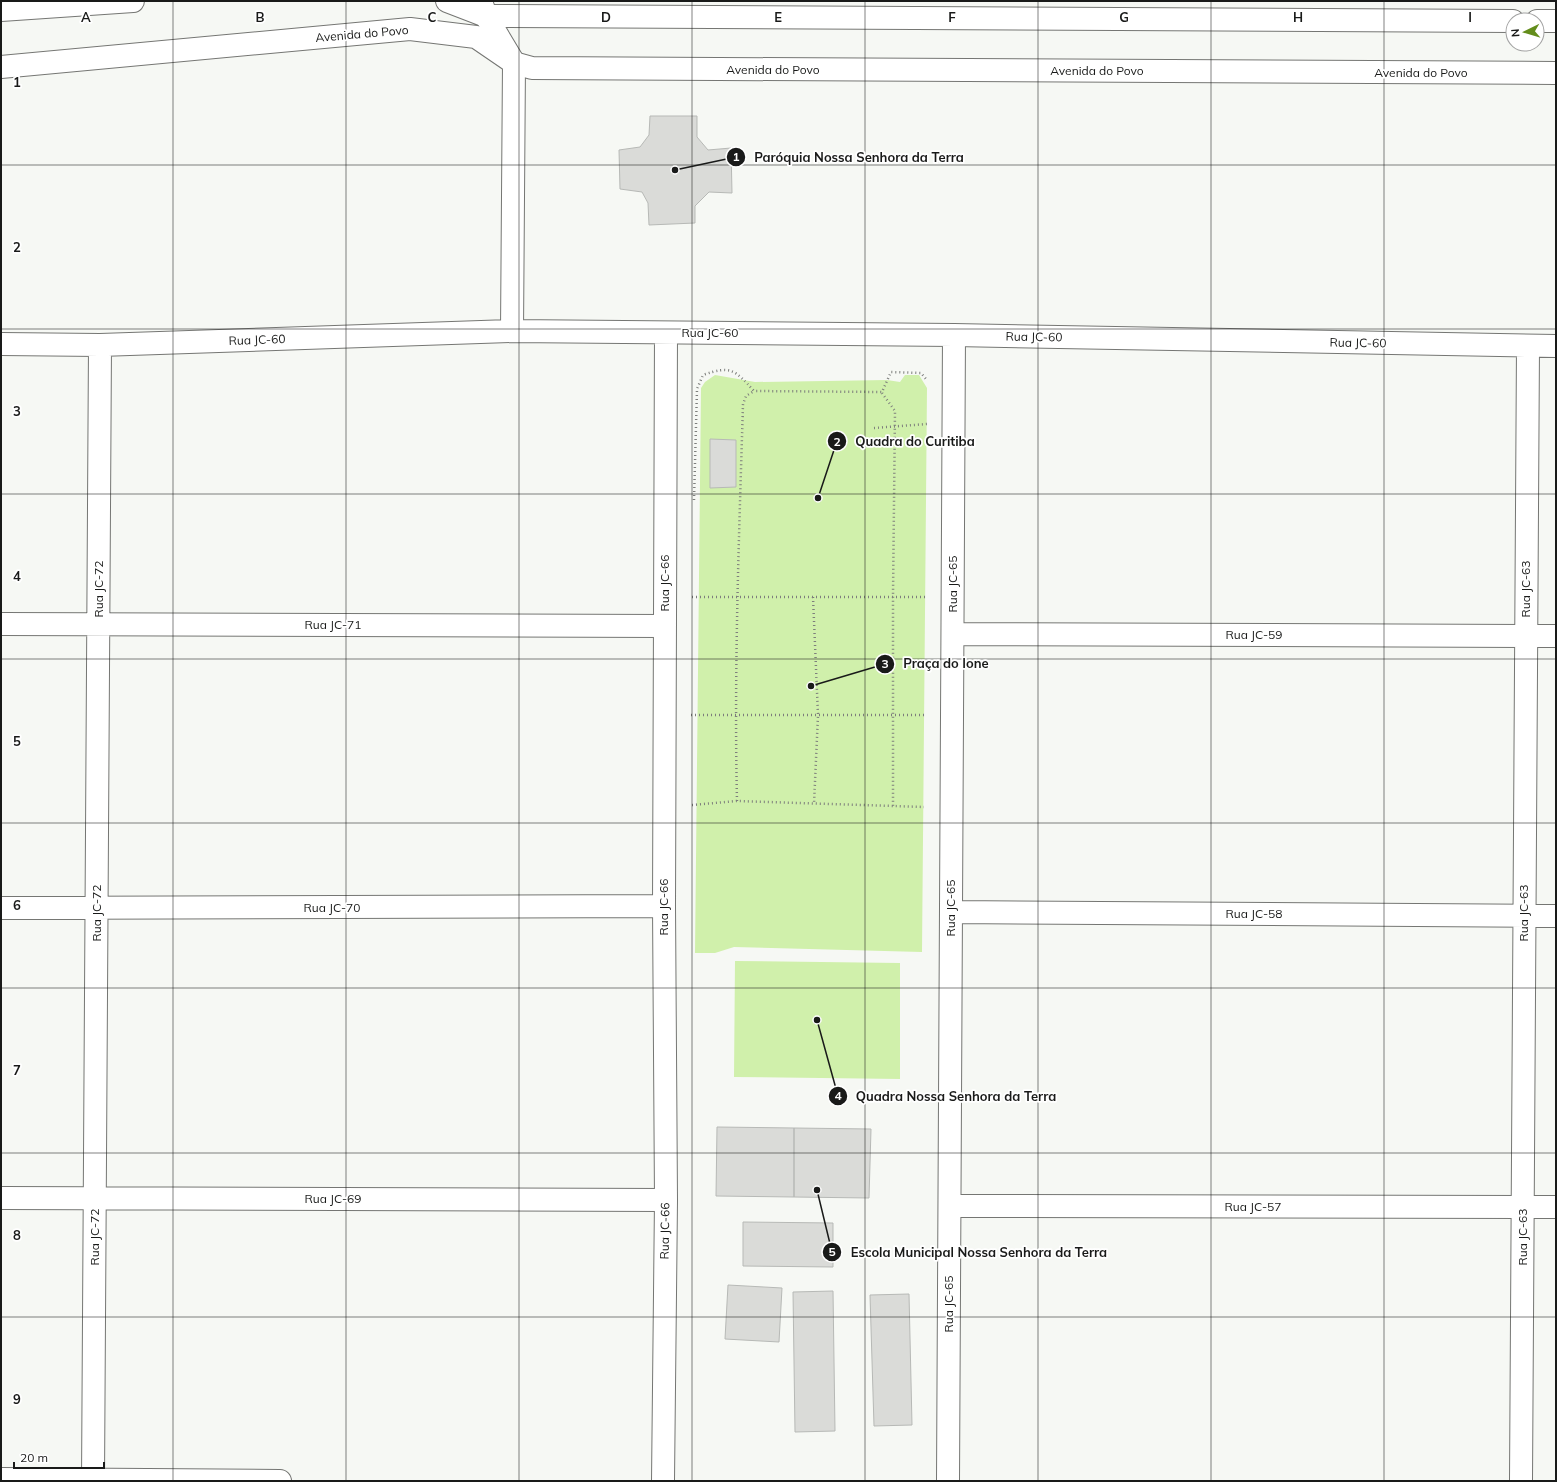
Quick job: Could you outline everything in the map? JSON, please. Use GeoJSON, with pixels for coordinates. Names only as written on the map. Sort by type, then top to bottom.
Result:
{"type":"FeatureCollection","features":[{"type":"Feature","properties":{"kind":"street"},"geometry":{"type":"LineString","coordinates":[[1,10],[133,1]]}},
{"type":"Feature","properties":{"kind":"street"},"geometry":{"type":"LineString","coordinates":[[447,1],[483,9],[1505,21]]}},
{"type":"Feature","properties":{"kind":"street"},"geometry":{"type":"LineString","coordinates":[[483,9],[514,63],[512,332]]}},
{"type":"Feature","properties":{"kind":"street"},"geometry":{"type":"LineString","coordinates":[[1545,21],[1556,21]]}},
{"type":"Feature","properties":{"kind":"street","name":"Avenida do Povo"},"geometry":{"type":"LineString","coordinates":[[1,67],[410,29],[476,37],[514,63],[532,68],[1556,73]]}},
{"type":"Feature","properties":{"kind":"street","name":"Rua JC-60"},"geometry":{"type":"LineString","coordinates":[[1,344],[100,345],[512,332],[954,335],[1556,346]]}},
{"type":"Feature","properties":{"kind":"street","name":"Rua JC-66"},"geometry":{"type":"LineString","coordinates":[[663,1481],[666,1200],[664,906],[666,333]]}},
{"type":"Feature","properties":{"kind":"street","name":"Rua JC-65"},"geometry":{"type":"LineString","coordinates":[[948,1481],[954,335]]}},
{"type":"Feature","properties":{"kind":"street","name":"Rua JC-72"},"geometry":{"type":"LineString","coordinates":[[93,1480],[100,345]]}},
{"type":"Feature","properties":{"kind":"street","name":"Rua JC-63"},"geometry":{"type":"LineString","coordinates":[[1521,1481],[1528,346]]}},
{"type":"Feature","properties":{"kind":"street","name":"Rua JC-71"},"geometry":{"type":"LineString","coordinates":[[1,624],[665,626]]}},
{"type":"Feature","properties":{"kind":"street","name":"Rua JC-59"},"geometry":{"type":"LineString","coordinates":[[953,634],[1556,636]]}},
{"type":"Feature","properties":{"kind":"street","name":"Rua JC-70"},"geometry":{"type":"LineString","coordinates":[[1,908],[664,906]]}},
{"type":"Feature","properties":{"kind":"street","name":"Rua JC-58"},"geometry":{"type":"LineString","coordinates":[[951,912],[1556,916]]}},
{"type":"Feature","properties":{"kind":"street","name":"Rua JC-69"},"geometry":{"type":"LineString","coordinates":[[1,1198],[666,1200]]}},
{"type":"Feature","properties":{"kind":"street","name":"Rua JC-57"},"geometry":{"type":"LineString","coordinates":[[950,1206],[1556,1208]]}},
{"type":"Feature","properties":{"kind":"street"},"geometry":{"type":"LineString","coordinates":[[1,1479],[280,1481]]}},
{"type":"Feature","properties":{"kind":"path"},"geometry":{"type":"LineString","coordinates":[[694,504],[697,389],[703,375],[717,370],[727,370],[739,374],[754,391]]}},
{"type":"Feature","properties":{"kind":"path"},"geometry":{"type":"LineString","coordinates":[[882,392],[891,372],[921,373],[931,385]]}},
{"type":"Feature","properties":{"kind":"path"},"geometry":{"type":"LineString","coordinates":[[737,802],[735,715],[743,404],[746,396],[754,391],[882,392]]}},
{"type":"Feature","properties":{"kind":"path"},"geometry":{"type":"LineString","coordinates":[[882,392],[895,411],[893,806]]}},
{"type":"Feature","properties":{"kind":"path"},"geometry":{"type":"LineString","coordinates":[[874,428],[931,425]]}},
{"type":"Feature","properties":{"kind":"path"},"geometry":{"type":"LineString","coordinates":[[692,589],[692,605]]}},
{"type":"Feature","properties":{"kind":"path"},"geometry":{"type":"LineString","coordinates":[[692,597],[926,597]]}},
{"type":"Feature","properties":{"kind":"path"},"geometry":{"type":"LineString","coordinates":[[813,597],[818,715],[814,804]]}},
{"type":"Feature","properties":{"kind":"path"},"geometry":{"type":"LineString","coordinates":[[691,722],[691,715],[933,715]]}},
{"type":"Feature","properties":{"kind":"path"},"geometry":{"type":"LineString","coordinates":[[691,798],[691,813]]}},
{"type":"Feature","properties":{"kind":"path"},"geometry":{"type":"LineString","coordinates":[[691,805],[737,802],[927,807]]}},
{"type":"Feature","properties":{"kind":"green space"},"geometry":{"type":"Polygon","coordinates":[[[715,375],[755,382],[887,380],[900,382],[905,375],[919,375],[927,388],[922,952],[734,947],[715,953],[695,953],[701,388],[705,382],[715,375]]]}},
{"type":"Feature","properties":{"kind":"green space"},"geometry":{"type":"Polygon","coordinates":[[[735,961],[900,963],[900,1079],[734,1077],[735,961]]]}},
{"type":"Feature","properties":{"kind":"building"},"geometry":{"type":"Polygon","coordinates":[[[650,116],[697,116],[697,137],[708,150],[731,148],[732,193],[709,192],[695,206],[695,223],[649,225],[648,203],[642,192],[620,189],[619,150],[640,147],[649,135],[650,116]]]}},
{"type":"Feature","properties":{"kind":"building"},"geometry":{"type":"Polygon","coordinates":[[[710,439],[736,440],[736,487],[710,488],[710,439]]]}},
{"type":"Feature","properties":{"kind":"building"},"geometry":{"type":"Polygon","coordinates":[[[717,1127],[794,1128],[794,1197],[716,1196],[717,1127]]]}},
{"type":"Feature","properties":{"kind":"building"},"geometry":{"type":"Polygon","coordinates":[[[794,1128],[871,1129],[869,1198],[794,1197],[794,1128]]]}},
{"type":"Feature","properties":{"kind":"building"},"geometry":{"type":"Polygon","coordinates":[[[743,1222],[833,1223],[833,1267],[743,1266],[743,1222]]]}},
{"type":"Feature","properties":{"kind":"building"},"geometry":{"type":"Polygon","coordinates":[[[728,1285],[782,1288],[779,1342],[725,1339],[728,1285]]]}},
{"type":"Feature","properties":{"kind":"building"},"geometry":{"type":"Polygon","coordinates":[[[833,1291],[835,1431],[795,1432],[793,1292],[833,1291]]]}},
{"type":"Feature","properties":{"kind":"building"},"geometry":{"type":"Polygon","coordinates":[[[909,1294],[912,1425],[874,1426],[870,1295],[909,1294]]]}},
{"type":"Feature","properties":{"kind":"place","name":"Paróquia Nossa Senhora da Terra"},"geometry":{"type":"Point","coordinates":[675,170]}},
{"type":"Feature","properties":{"kind":"place","name":"Quadra do Curitiba"},"geometry":{"type":"Point","coordinates":[818,498]}},
{"type":"Feature","properties":{"kind":"place","name":"Praça do Ione"},"geometry":{"type":"Point","coordinates":[811,686]}},
{"type":"Feature","properties":{"kind":"place","name":"Quadra Nossa Senhora da Terra"},"geometry":{"type":"Point","coordinates":[817,1020]}},
{"type":"Feature","properties":{"kind":"place","name":"Escola Municipal Nossa Senhora da Terra"},"geometry":{"type":"Point","coordinates":[817,1190]}}]}
